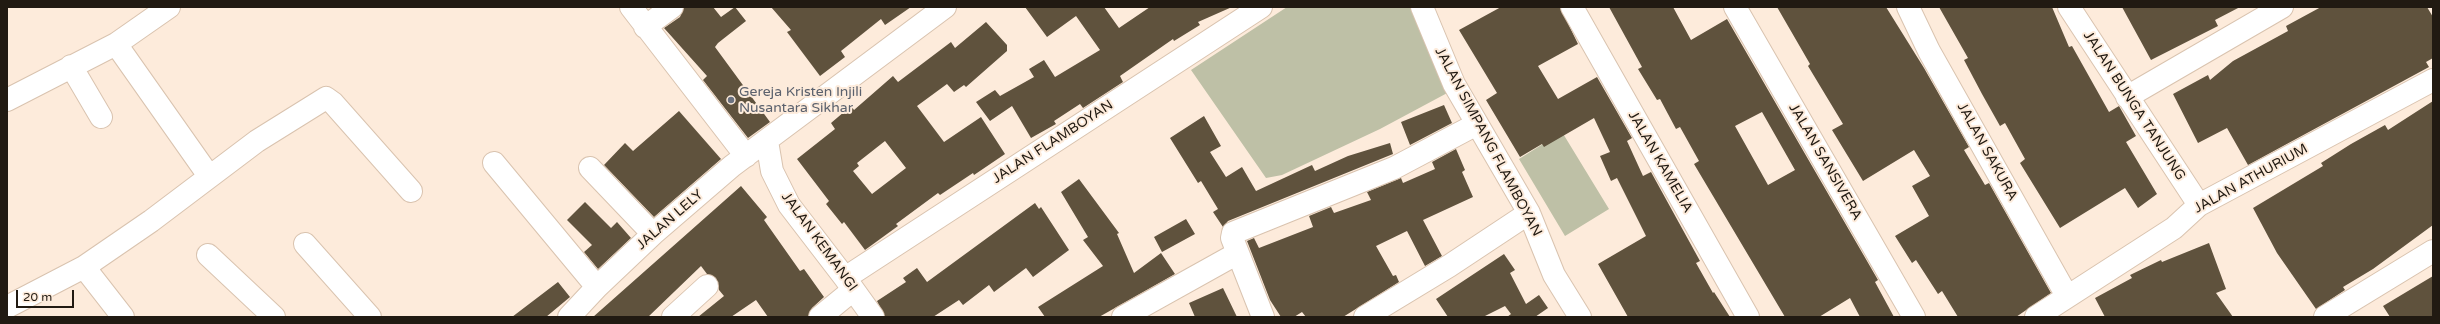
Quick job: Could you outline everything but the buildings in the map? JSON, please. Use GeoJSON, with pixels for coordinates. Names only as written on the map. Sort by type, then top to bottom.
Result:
{"type":"FeatureCollection","features":[{"type":"Feature","properties":{"kind":"street"},"geometry":{"type":"LineString","coordinates":[[7,100],[70,66],[116,44],[169,7]]}},
{"type":"Feature","properties":{"kind":"street"},"geometry":{"type":"LineString","coordinates":[[631,7],[746,156]]}},
{"type":"Feature","properties":{"kind":"street"},"geometry":{"type":"LineString","coordinates":[[645,27],[672,7]]}},
{"type":"Feature","properties":{"kind":"street","name":"JALAN LELY"},"geometry":{"type":"LineString","coordinates":[[569,317],[597,287],[653,234],[746,156],[946,7]]}},
{"type":"Feature","properties":{"kind":"street","name":"JALAN FLAMBOYAN"},"geometry":{"type":"LineString","coordinates":[[820,317],[849,284],[1261,7]]}},
{"type":"Feature","properties":{"kind":"street","name":"JALAN SIMPANG FLAMBOYAN"},"geometry":{"type":"LineString","coordinates":[[1422,7],[1454,84],[1529,213],[1554,274],[1580,317]]}},
{"type":"Feature","properties":{"kind":"street","name":"JALAN KAMELIA"},"geometry":{"type":"LineString","coordinates":[[1572,7],[1748,317]]}},
{"type":"Feature","properties":{"kind":"street","name":"JALAN SANSIVERA"},"geometry":{"type":"LineString","coordinates":[[1735,7],[1914,317]]}},
{"type":"Feature","properties":{"kind":"street","name":"JALAN SAKURA"},"geometry":{"type":"LineString","coordinates":[[1908,7],[1929,51],[2067,296]]}},
{"type":"Feature","properties":{"kind":"street","name":"JALAN BUNGA TANJUNG"},"geometry":{"type":"LineString","coordinates":[[2069,7],[2199,205]]}},
{"type":"Feature","properties":{"kind":"street"},"geometry":{"type":"LineString","coordinates":[[2127,97],[2282,7]]}},
{"type":"Feature","properties":{"kind":"street"},"geometry":{"type":"LineString","coordinates":[[116,44],[208,176]]}},
{"type":"Feature","properties":{"kind":"street"},"geometry":{"type":"LineString","coordinates":[[70,66],[101,117]]}},
{"type":"Feature","properties":{"kind":"street","name":"JALAN ATHURIUM"},"geometry":{"type":"LineString","coordinates":[[2036,317],[2174,228],[2199,205],[2433,80]]}},
{"type":"Feature","properties":{"kind":"street"},"geometry":{"type":"LineString","coordinates":[[7,307],[84,267],[151,221],[208,176],[257,141],[326,98],[334,102],[410,191]]}},
{"type":"Feature","properties":{"kind":"street"},"geometry":{"type":"LineString","coordinates":[[1263,317],[1232,238],[1233,233],[1394,168],[1477,124]]}},
{"type":"Feature","properties":{"kind":"street","name":"JALAN KEMANGI"},"geometry":{"type":"LineString","coordinates":[[767,141],[772,171],[789,206],[849,284],[872,317]]}},
{"type":"Feature","properties":{"kind":"street"},"geometry":{"type":"LineString","coordinates":[[494,163],[597,287]]}},
{"type":"Feature","properties":{"kind":"street"},"geometry":{"type":"LineString","coordinates":[[590,168],[653,234]]}},
{"type":"Feature","properties":{"kind":"street"},"geometry":{"type":"LineString","coordinates":[[1365,317],[1449,266],[1529,213]]}},
{"type":"Feature","properties":{"kind":"street"},"geometry":{"type":"LineString","coordinates":[[304,244],[370,317]]}},
{"type":"Feature","properties":{"kind":"street"},"geometry":{"type":"LineString","coordinates":[[2325,317],[2433,251]]}},
{"type":"Feature","properties":{"kind":"street"},"geometry":{"type":"LineString","coordinates":[[1123,317],[1238,253]]}},
{"type":"Feature","properties":{"kind":"street"},"geometry":{"type":"LineString","coordinates":[[208,255],[274,317]]}},
{"type":"Feature","properties":{"kind":"street"},"geometry":{"type":"LineString","coordinates":[[84,267],[123,317]]}},
{"type":"Feature","properties":{"kind":"street"},"geometry":{"type":"LineString","coordinates":[[673,317],[707,286]]}},
{"type":"Feature","properties":{"kind":"green space"},"geometry":{"type":"Polygon","coordinates":[[[1287,7],[1416,7],[1451,91],[1380,129],[1282,175],[1266,178],[1191,70],[1287,7]]]}},
{"type":"Feature","properties":{"kind":"green space"},"geometry":{"type":"Polygon","coordinates":[[[1562,132],[1609,209],[1565,236],[1519,159],[1562,132]]]}},
{"type":"Feature","properties":{"kind":"place","name":"Gereja Kristen Injili Nusantara Sikhar"},"geometry":{"type":"Point","coordinates":[731,100]}}]}
